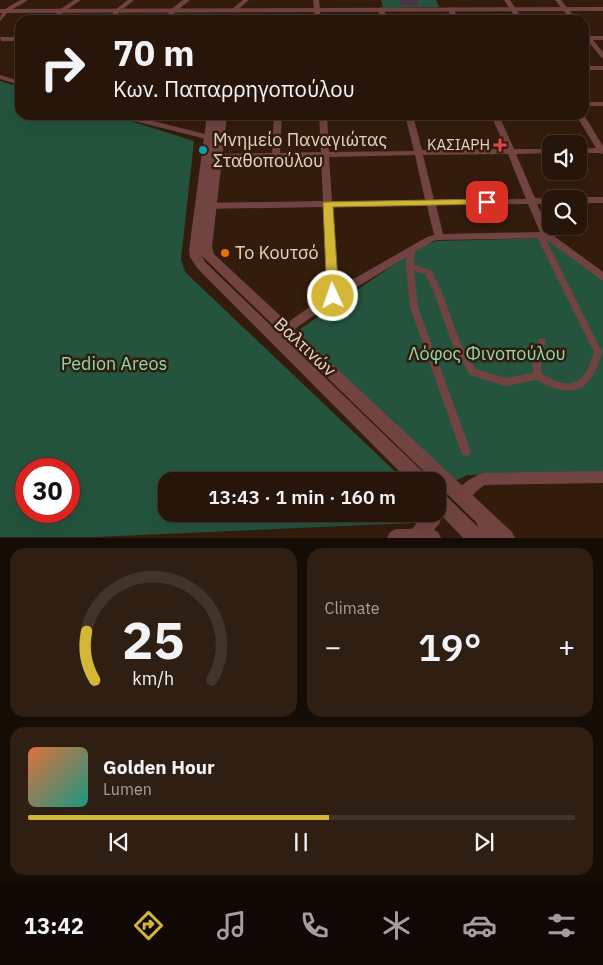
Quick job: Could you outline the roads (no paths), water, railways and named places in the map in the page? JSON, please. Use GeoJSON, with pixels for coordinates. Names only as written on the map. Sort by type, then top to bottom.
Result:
{"type":"FeatureCollection","features":[{"type":"Feature","properties":{"kind":"street"},"geometry":{"type":"LineString","coordinates":[[0,19],[3,11],[25,0]]}},
{"type":"Feature","properties":{"kind":"street"},"geometry":{"type":"LineString","coordinates":[[58,15],[61,11],[78,0]]}},
{"type":"Feature","properties":{"kind":"street"},"geometry":{"type":"LineString","coordinates":[[115,15],[131,0]]}},
{"type":"Feature","properties":{"kind":"street"},"geometry":{"type":"LineString","coordinates":[[171,15],[172,11],[187,0]]}},
{"type":"Feature","properties":{"kind":"street"},"geometry":{"type":"LineString","coordinates":[[228,15],[230,10],[246,0]]}},
{"type":"Feature","properties":{"kind":"street"},"geometry":{"type":"LineString","coordinates":[[316,0],[318,15]]}},
{"type":"Feature","properties":{"kind":"street"},"geometry":{"type":"LineString","coordinates":[[379,0],[383,15]]}},
{"type":"Feature","properties":{"kind":"street"},"geometry":{"type":"LineString","coordinates":[[447,0],[453,15]]}},
{"type":"Feature","properties":{"kind":"street"},"geometry":{"type":"LineString","coordinates":[[507,0],[517,15]]}},
{"type":"Feature","properties":{"kind":"street"},"geometry":{"type":"LineString","coordinates":[[558,0],[570,15]]}},
{"type":"Feature","properties":{"kind":"street"},"geometry":{"type":"LineString","coordinates":[[3,11],[603,9]]}},
{"type":"Feature","properties":{"kind":"street"},"geometry":{"type":"LineString","coordinates":[[230,10],[231,15]]}},
{"type":"Feature","properties":{"kind":"street"},"geometry":{"type":"LineString","coordinates":[[589,38],[603,38]]}},
{"type":"Feature","properties":{"kind":"street"},"geometry":{"type":"LineString","coordinates":[[1,39],[15,39]]}},
{"type":"Feature","properties":{"kind":"street"},"geometry":{"type":"LineString","coordinates":[[589,41],[603,56]]}},
{"type":"Feature","properties":{"kind":"street"},"geometry":{"type":"LineString","coordinates":[[589,68],[603,68]]}},
{"type":"Feature","properties":{"kind":"street"},"geometry":{"type":"LineString","coordinates":[[0,77],[15,81]]}},
{"type":"Feature","properties":{"kind":"street"},"geometry":{"type":"LineString","coordinates":[[589,104],[603,104]]}},
{"type":"Feature","properties":{"kind":"street"},"geometry":{"type":"LineString","coordinates":[[148,120],[210,138]]}},
{"type":"Feature","properties":{"kind":"street","name":"Βαλτινών"},"geometry":{"type":"LineString","coordinates":[[212,120],[210,138],[213,156]]}},
{"type":"Feature","properties":{"kind":"street","name":"Βαλτινών"},"geometry":{"type":"LineString","coordinates":[[221,120],[213,156],[207,206],[206,254],[506,538]]}},
{"type":"Feature","properties":{"kind":"street"},"geometry":{"type":"LineString","coordinates":[[276,155],[278,120]]}},
{"type":"Feature","properties":{"kind":"street"},"geometry":{"type":"LineString","coordinates":[[323,120],[333,296]]}},
{"type":"Feature","properties":{"kind":"street"},"geometry":{"type":"LineString","coordinates":[[410,120],[439,237]]}},
{"type":"Feature","properties":{"kind":"street"},"geometry":{"type":"LineString","coordinates":[[498,120],[532,201],[542,232]]}},
{"type":"Feature","properties":{"kind":"street"},"geometry":{"type":"LineString","coordinates":[[583,120],[603,151]]}},
{"type":"Feature","properties":{"kind":"street"},"geometry":{"type":"LineString","coordinates":[[213,156],[542,151]]}},
{"type":"Feature","properties":{"kind":"street"},"geometry":{"type":"LineString","coordinates":[[587,151],[603,151]]}},
{"type":"Feature","properties":{"kind":"street"},"geometry":{"type":"LineString","coordinates":[[587,200],[603,200]]}},
{"type":"Feature","properties":{"kind":"street"},"geometry":{"type":"LineString","coordinates":[[207,206],[542,201]]}},
{"type":"Feature","properties":{"kind":"street","name":"Βαλτινών"},"geometry":{"type":"LineString","coordinates":[[207,206],[195,250],[196,257],[201,265],[411,472]]}},
{"type":"Feature","properties":{"kind":"street"},"geometry":{"type":"LineString","coordinates":[[410,267],[428,272],[437,290],[456,343],[473,372],[505,382],[538,376],[551,385],[574,388],[586,381],[595,367],[598,352],[543,235]]}},
{"type":"Feature","properties":{"kind":"street"},"geometry":{"type":"LineString","coordinates":[[274,338],[333,296],[411,249],[439,237],[543,235],[603,277]]}},
{"type":"Feature","properties":{"kind":"street"},"geometry":{"type":"LineString","coordinates":[[411,249],[410,267],[414,306],[466,452]]}},
{"type":"Feature","properties":{"kind":"street"},"geometry":{"type":"LineString","coordinates":[[538,376],[536,357],[542,341]]}},
{"type":"Feature","properties":{"kind":"street"},"geometry":{"type":"LineString","coordinates":[[462,496],[473,484],[484,479],[603,477]]}},
{"type":"Feature","properties":{"kind":"street"},"geometry":{"type":"LineString","coordinates":[[446,508],[476,538]]}},
{"type":"Feature","properties":{"kind":"street"},"geometry":{"type":"LineString","coordinates":[[483,516],[490,538]]}},
{"type":"Feature","properties":{"kind":"street"},"geometry":{"type":"LineString","coordinates":[[396,538],[424,537],[431,522]]}},
{"type":"Feature","properties":{"kind":"place","name":"ΚΑΣΙΑΡΗ"},"geometry":{"type":"Point","coordinates":[500,145]}},
{"type":"Feature","properties":{"kind":"place","name":"Μνημείο Παναγιώτας Σταθοπούλου"},"geometry":{"type":"Point","coordinates":[203,150]}},
{"type":"Feature","properties":{"kind":"place","name":"Το Κουτσό"},"geometry":{"type":"Point","coordinates":[225,253]}},
{"type":"Feature","properties":{"kind":"park label","name":"Λόφος Φινοπούλου"},"geometry":{"type":"Point","coordinates":[487,354]}},
{"type":"Feature","properties":{"kind":"park label","name":"Pedion Areos"},"geometry":{"type":"Point","coordinates":[114,364]}}]}
